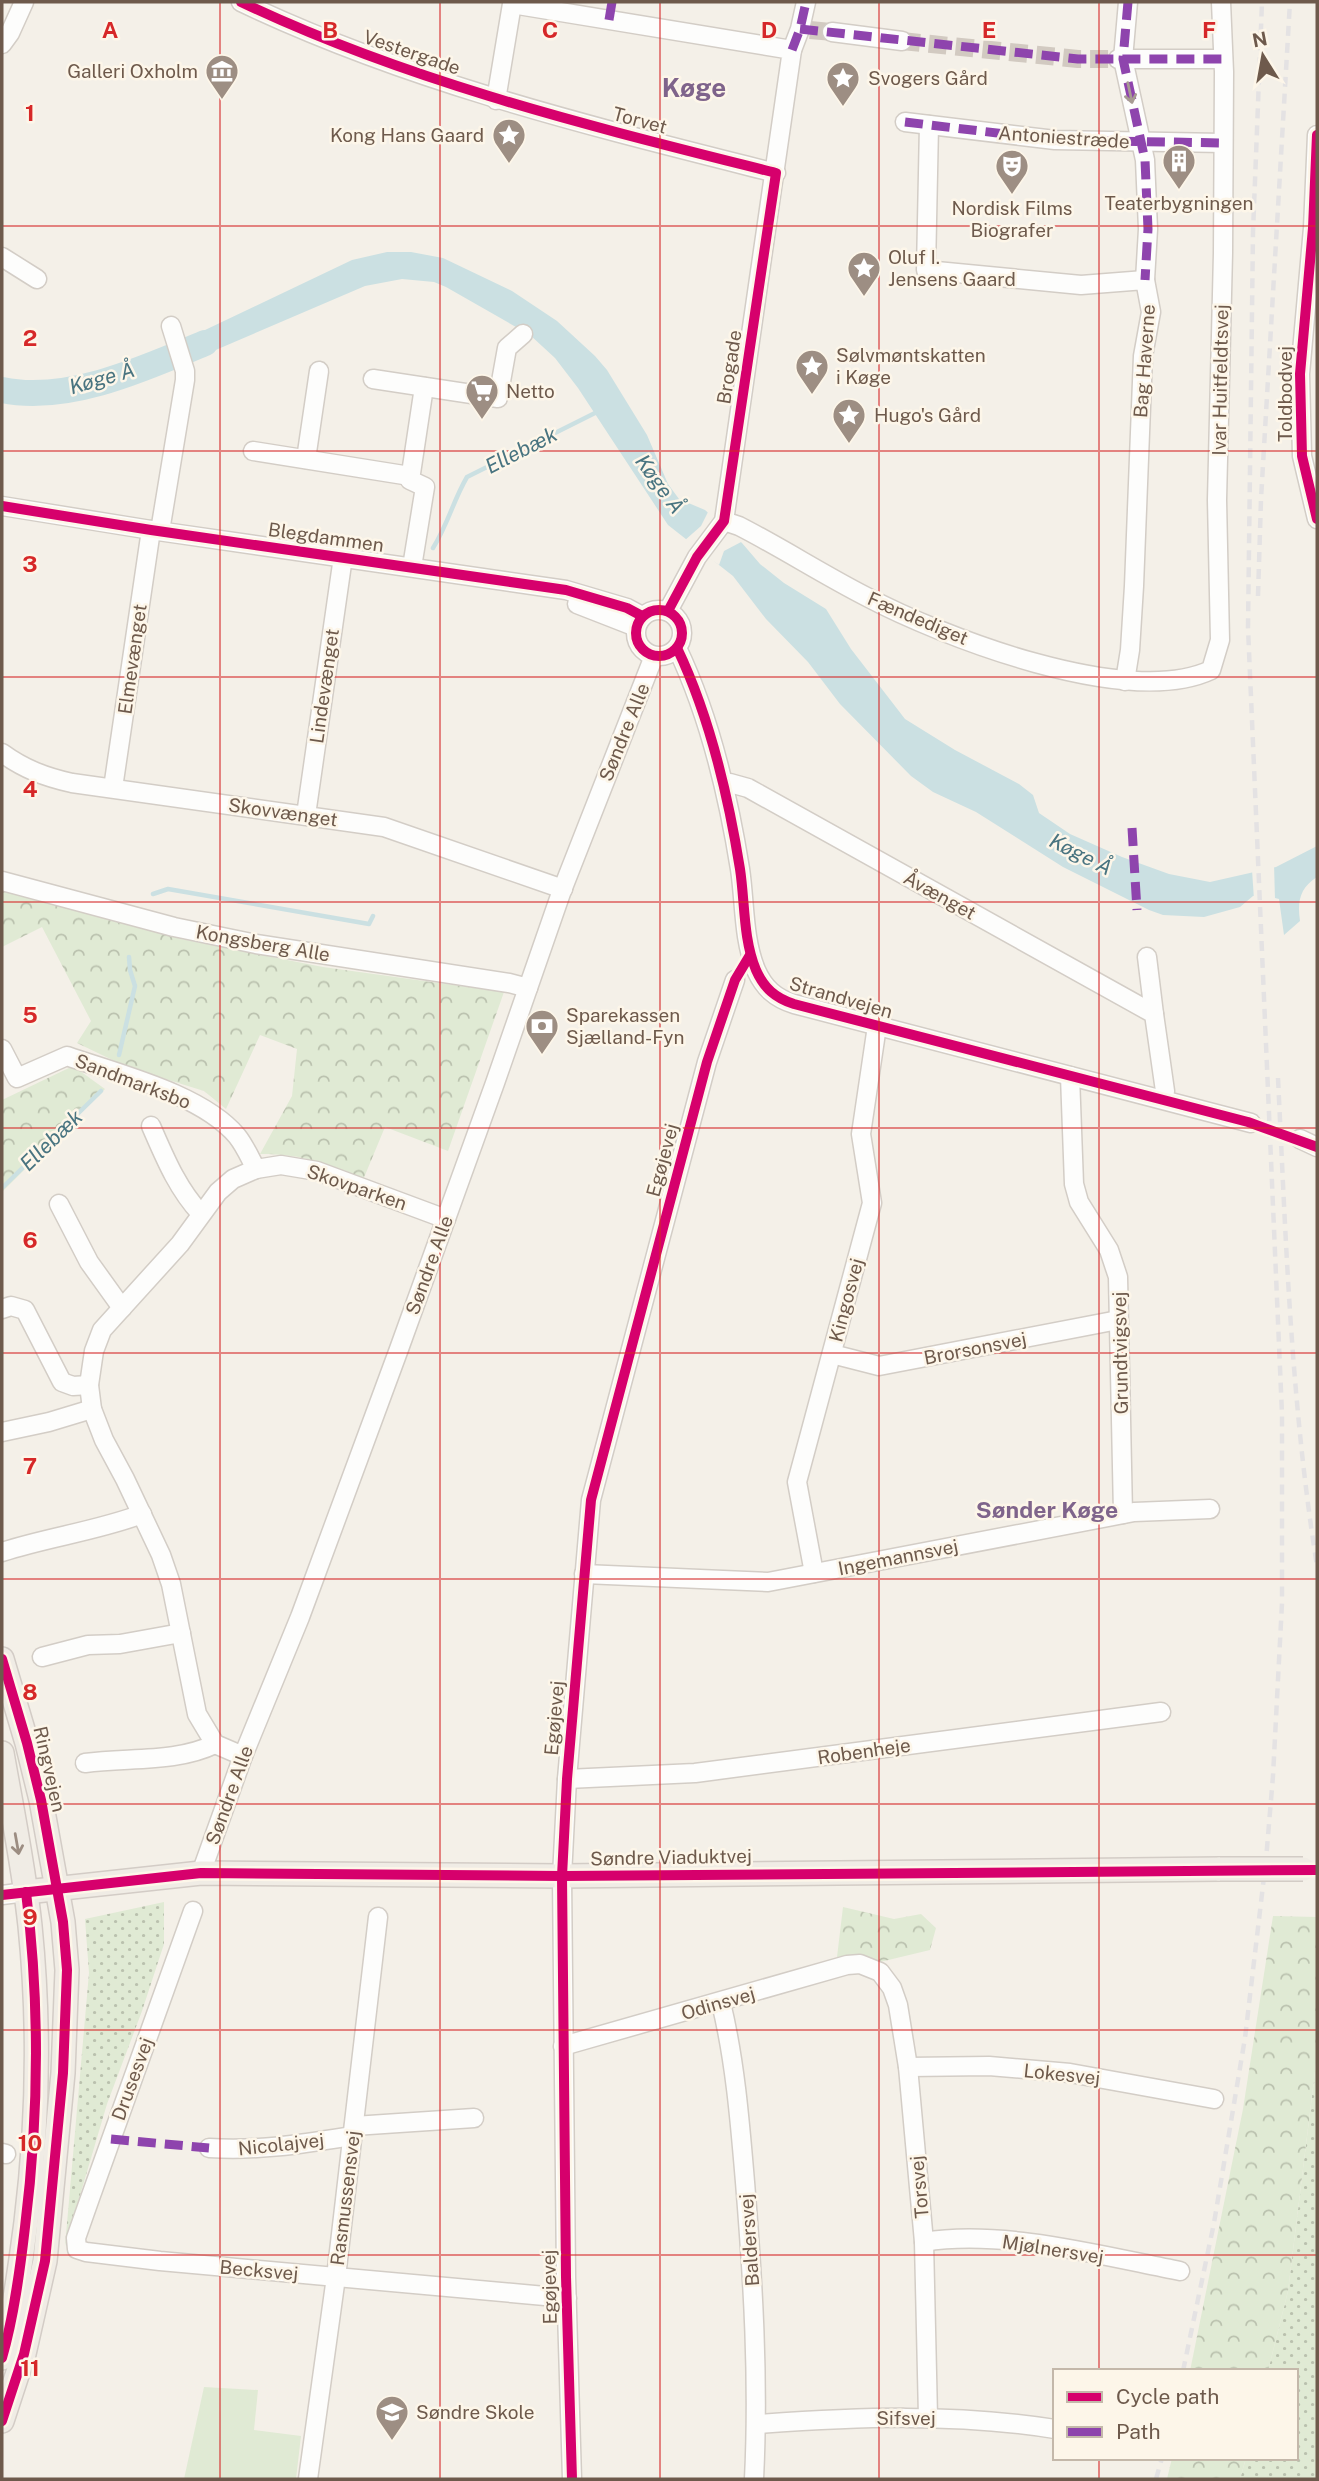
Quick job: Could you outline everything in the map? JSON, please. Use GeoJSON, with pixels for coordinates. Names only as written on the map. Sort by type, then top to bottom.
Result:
{"type":"FeatureCollection","features":[{"type":"Feature","properties":{"kind":"main road","name":"Ringvejen"},"geometry":{"type":"LineString","coordinates":[[2,1659],[41,1800],[64,1935],[66,2007],[63,2073],[45,2261],[24,2354],[2,2421]]}},
{"type":"Feature","properties":{"kind":"main road"},"geometry":{"type":"LineString","coordinates":[[2,1753],[26,1892],[36,2011],[36,2120],[22,2255],[2,2358]]}},
{"type":"Feature","properties":{"kind":"main road","name":"Søndre Viaduktvej"},"geometry":{"type":"LineString","coordinates":[[26,1892],[201,1873],[562,1876],[1310,1869]]}},
{"type":"Feature","properties":{"kind":"street"},"geometry":{"type":"LineString","coordinates":[[2,44],[24,2]]}},
{"type":"Feature","properties":{"kind":"street","name":"Vestergade"},"geometry":{"type":"LineString","coordinates":[[241,2],[331,42],[496,100]]}},
{"type":"Feature","properties":{"kind":"street"},"geometry":{"type":"LineString","coordinates":[[776,173],[792,50],[805,29],[806,2]]}},
{"type":"Feature","properties":{"kind":"street"},"geometry":{"type":"LineString","coordinates":[[1128,2],[1120,59],[1144,160],[1148,229],[1145,280]]}},
{"type":"Feature","properties":{"kind":"street","name":"Ivar Huitfeldtsvej"},"geometry":{"type":"LineString","coordinates":[[1125,681],[1193,677],[1211,670],[1220,640],[1217,500],[1223,143],[1221,2]]}},
{"type":"Feature","properties":{"kind":"street"},"geometry":{"type":"LineString","coordinates":[[496,100],[512,3],[610,11],[792,50]]}},
{"type":"Feature","properties":{"kind":"street"},"geometry":{"type":"LineString","coordinates":[[832,32],[902,41]]}},
{"type":"Feature","properties":{"kind":"street"},"geometry":{"type":"LineString","coordinates":[[1120,59],[1223,59]]}},
{"type":"Feature","properties":{"kind":"street","name":"Torvet"},"geometry":{"type":"LineString","coordinates":[[496,100],[776,173]]}},
{"type":"Feature","properties":{"kind":"street","name":"Antoniestræde"},"geometry":{"type":"LineString","coordinates":[[905,122],[1055,140],[1223,143]]}},
{"type":"Feature","properties":{"kind":"street","name":"Bag Haverne"},"geometry":{"type":"LineString","coordinates":[[929,125],[926,270],[1081,285],[1145,280],[1151,312],[1144,339],[1132,626],[1125,681]]}},
{"type":"Feature","properties":{"kind":"street","name":"Toldbodvej"},"geometry":{"type":"LineString","coordinates":[[1317,135],[1312,287],[1300,374],[1302,456],[1317,519]]}},
{"type":"Feature","properties":{"kind":"street","name":"Brogade"},"geometry":{"type":"LineString","coordinates":[[668,611],[699,555],[723,521],[776,173]]}},
{"type":"Feature","properties":{"kind":"street"},"geometry":{"type":"LineString","coordinates":[[2,257],[37,279]]}},
{"type":"Feature","properties":{"kind":"street","name":"Elmevænget"},"geometry":{"type":"LineString","coordinates":[[113,788],[155,531],[185,380],[185,371],[171,326]]}},
{"type":"Feature","properties":{"kind":"street"},"geometry":{"type":"LineString","coordinates":[[373,379],[498,398],[507,348],[523,334]]}},
{"type":"Feature","properties":{"kind":"street"},"geometry":{"type":"LineString","coordinates":[[306,459],[318,371]]}},
{"type":"Feature","properties":{"kind":"street"},"geometry":{"type":"LineString","coordinates":[[412,567],[425,487],[410,480],[410,476],[424,387]]}},
{"type":"Feature","properties":{"kind":"street"},"geometry":{"type":"LineString","coordinates":[[253,451],[410,476]]}},
{"type":"Feature","properties":{"kind":"street","name":"Blegdammen"},"geometry":{"type":"LineString","coordinates":[[2,506],[532,586],[639,622]]}},
{"type":"Feature","properties":{"kind":"street","name":"Fændediget"},"geometry":{"type":"LineString","coordinates":[[723,521],[739,526],[866,597],[919,621],[993,649],[1049,666],[1095,678],[1125,681]]}},
{"type":"Feature","properties":{"kind":"street","name":"Lindevænget"},"geometry":{"type":"LineString","coordinates":[[306,815],[343,557]]}},
{"type":"Feature","properties":{"kind":"street"},"geometry":{"type":"LineString","coordinates":[[654,610],[668,611],[679,621],[680,642],[677,648],[666,655],[654,656],[641,648],[635,635],[639,622],[654,610]]}},
{"type":"Feature","properties":{"kind":"street","name":"Strandvejen"},"geometry":{"type":"LineString","coordinates":[[677,648],[690,676],[724,784],[740,869],[750,955],[760,978],[778,999],[1251,1122]]}},
{"type":"Feature","properties":{"kind":"street","name":"Søndre Alle"},"geometry":{"type":"LineString","coordinates":[[201,1873],[243,1756],[300,1617],[563,889],[654,656]]}},
{"type":"Feature","properties":{"kind":"street","name":"Skovvænget"},"geometry":{"type":"LineString","coordinates":[[2,753],[20,766],[43,777],[384,827],[563,889]]}},
{"type":"Feature","properties":{"kind":"street","name":"Åvænget"},"geometry":{"type":"LineString","coordinates":[[724,784],[748,788],[1154,1014]]}},
{"type":"Feature","properties":{"kind":"street","name":"Kongsberg Alle"},"geometry":{"type":"LineString","coordinates":[[2,881],[174,927],[256,944],[528,988]]}},
{"type":"Feature","properties":{"kind":"street"},"geometry":{"type":"LineString","coordinates":[[1147,957],[1163,1099]]}},
{"type":"Feature","properties":{"kind":"street","name":"Egøjevej"},"geometry":{"type":"LineString","coordinates":[[572,2479],[562,1876],[584,1574],[594,1485],[707,1062],[735,980]]}},
{"type":"Feature","properties":{"kind":"street","name":"Kingosvej"},"geometry":{"type":"LineString","coordinates":[[814,1573],[797,1482],[872,1203],[861,1134],[877,1026]]}},
{"type":"Feature","properties":{"kind":"street","name":"Sandmarksbo"},"geometry":{"type":"LineString","coordinates":[[2,1049],[17,1078],[66,1056],[193,1102],[216,1116],[237,1136],[256,1169]]}},
{"type":"Feature","properties":{"kind":"street","name":"Grundtvigsvej"},"geometry":{"type":"LineString","coordinates":[[1070,1076],[1074,1184],[1080,1202],[1109,1250],[1118,1277],[1123,1514]]}},
{"type":"Feature","properties":{"kind":"street"},"geometry":{"type":"LineString","coordinates":[[151,1126],[176,1182],[185,1197],[201,1214]]}},
{"type":"Feature","properties":{"kind":"street"},"geometry":{"type":"LineString","coordinates":[[1300,1139],[1317,1147]]}},
{"type":"Feature","properties":{"kind":"street","name":"Skovparken"},"geometry":{"type":"LineString","coordinates":[[215,1744],[197,1714],[171,1584],[161,1555],[104,1440],[92,1409],[89,1385],[92,1359],[103,1330],[180,1244],[201,1214],[226,1186],[256,1169],[281,1165],[317,1171],[446,1219]]}},
{"type":"Feature","properties":{"kind":"street"},"geometry":{"type":"LineString","coordinates":[[59,1204],[89,1262],[122,1308]]}},
{"type":"Feature","properties":{"kind":"street"},"geometry":{"type":"LineString","coordinates":[[2,1309],[11,1306],[24,1310],[62,1382],[73,1386],[89,1385]]}},
{"type":"Feature","properties":{"kind":"street","name":"Brorsonsvej"},"geometry":{"type":"LineString","coordinates":[[832,1354],[879,1366],[1118,1320]]}},
{"type":"Feature","properties":{"kind":"street"},"geometry":{"type":"LineString","coordinates":[[2,1432],[92,1409]]}},
{"type":"Feature","properties":{"kind":"street","name":"Ingemannsvej"},"geometry":{"type":"LineString","coordinates":[[584,1574],[768,1582],[1123,1514],[1210,1509]]}},
{"type":"Feature","properties":{"kind":"street"},"geometry":{"type":"LineString","coordinates":[[2,1552],[113,1525],[142,1514]]}},
{"type":"Feature","properties":{"kind":"street"},"geometry":{"type":"LineString","coordinates":[[42,1657],[88,1645],[120,1644],[181,1633]]}},
{"type":"Feature","properties":{"kind":"street","name":"Robenheje"},"geometry":{"type":"LineString","coordinates":[[567,1779],[695,1773],[1161,1712]]}},
{"type":"Feature","properties":{"kind":"street"},"geometry":{"type":"LineString","coordinates":[[85,1763],[118,1758],[178,1756],[215,1744],[243,1756]]}},
{"type":"Feature","properties":{"kind":"street"},"geometry":{"type":"LineString","coordinates":[[2,1895],[26,1892]]}},
{"type":"Feature","properties":{"kind":"street","name":"Drusesvej"},"geometry":{"type":"LineString","coordinates":[[77,2249],[76,2238],[193,1911]]}},
{"type":"Feature","properties":{"kind":"street","name":"Rasmussensvej"},"geometry":{"type":"LineString","coordinates":[[308,2479],[336,2277],[378,1917]]}},
{"type":"Feature","properties":{"kind":"street","name":"Odinsvej"},"geometry":{"type":"LineString","coordinates":[[564,2046],[847,1965],[872,1967]]}},
{"type":"Feature","properties":{"kind":"street","name":"Torsvej"},"geometry":{"type":"LineString","coordinates":[[872,1967],[886,1978],[892,1988],[898,2005],[908,2067],[924,2242],[928,2417]]}},
{"type":"Feature","properties":{"kind":"street","name":"Baldersvej"},"geometry":{"type":"LineString","coordinates":[[721,2003],[734,2082],[751,2262],[757,2424],[754,2479]]}},
{"type":"Feature","properties":{"kind":"street","name":"Lokesvej"},"geometry":{"type":"LineString","coordinates":[[908,2067],[989,2066],[1070,2073],[1214,2099]]}},
{"type":"Feature","properties":{"kind":"street","name":"Nicolajvej"},"geometry":{"type":"LineString","coordinates":[[209,2148],[276,2148],[353,2131],[474,2118]]}},
{"type":"Feature","properties":{"kind":"street","name":"Mjølnersvej"},"geometry":{"type":"LineString","coordinates":[[924,2242],[977,2238],[1031,2244],[1180,2271]]}},
{"type":"Feature","properties":{"kind":"street","name":"Becksvej"},"geometry":{"type":"LineString","coordinates":[[77,2249],[160,2262],[567,2298]]}},
{"type":"Feature","properties":{"kind":"street","name":"Sifsvej"},"geometry":{"type":"LineString","coordinates":[[757,2424],[851,2418],[928,2417],[1010,2422],[1053,2429]]}},
{"type":"Feature","properties":{"kind":"green space"},"geometry":{"type":"Polygon","coordinates":[[[2,890],[181,939],[323,967],[504,992],[448,1151],[385,1127],[363,1180],[313,1161],[260,1154],[292,1096],[297,1049],[260,1035],[226,1109],[204,1091],[127,1067],[77,1043],[91,1021],[42,927],[2,947],[2,890]]]}},
{"type":"Feature","properties":{"kind":"green space"},"geometry":{"type":"Polygon","coordinates":[[[73,1066],[105,1089],[2,1192],[2,1100],[73,1066]]]}},
{"type":"Feature","properties":{"kind":"green space"},"geometry":{"type":"Polygon","coordinates":[[[164,1902],[164,1944],[107,2104],[65,2246],[89,1973],[85,1919],[164,1902]]]}},
{"type":"Feature","properties":{"kind":"green space"},"geometry":{"type":"Polygon","coordinates":[[[843,1907],[894,1919],[921,1914],[936,1928],[930,1950],[880,1962],[860,1954],[837,1957],[843,1907]]]}},
{"type":"Feature","properties":{"kind":"green space"},"geometry":{"type":"Polygon","coordinates":[[[1273,1916],[1317,1917],[1317,2055],[1288,2291],[1268,2369],[1190,2369],[1243,2109],[1273,1916]]]}},
{"type":"Feature","properties":{"kind":"green space"},"geometry":{"type":"Polygon","coordinates":[[[1317,2055],[1317,2479],[1240,2479],[1245,2460],[1298,2460],[1298,2369],[1268,2369],[1288,2291],[1317,2055]]]}},
{"type":"Feature","properties":{"kind":"green space"},"geometry":{"type":"Polygon","coordinates":[[[204,2387],[258,2390],[254,2430],[301,2436],[296,2479],[184,2479],[204,2387]]]}},
{"type":"Feature","properties":{"kind":"green space"},"geometry":{"type":"Polygon","coordinates":[[[1172,2460],[1245,2460],[1240,2479],[1167,2479],[1172,2460]]]}},
{"type":"Feature","properties":{"kind":"water"},"geometry":{"type":"Polygon","coordinates":[[[387,252],[411,252],[443,258],[512,291],[557,321],[607,370],[647,435],[668,484],[679,499],[705,510],[742,543],[760,564],[784,583],[826,609],[851,649],[905,719],[955,750],[1019,784],[1033,795],[1039,813],[1070,834],[1169,874],[1210,882],[1276,867],[1317,846],[1317,877],[1303,890],[1299,907],[1300,921],[1284,935],[1279,899],[1263,895],[1253,896],[1240,907],[1204,917],[1163,915],[1149,910],[1063,867],[976,812],[933,792],[911,776],[840,704],[808,662],[766,619],[733,576],[668,525],[578,388],[555,358],[530,335],[446,287],[434,282],[402,279],[365,286],[190,361],[184,340],[352,260],[387,252]]]}},
{"type":"Feature","properties":{"kind":"pier"},"geometry":{"type":"Polygon","coordinates":[[[709,510],[743,541],[724,551],[719,565],[684,541],[701,526],[709,510]]]}},
{"type":"Feature","properties":{"kind":"pier"},"geometry":{"type":"Polygon","coordinates":[[[1274,864],[1275,900],[1254,900],[1252,869],[1274,864]]]}},
{"type":"Feature","properties":{"kind":"waterway","name":"Køge Å"},"geometry":{"type":"LineString","coordinates":[[2,390],[27,393],[79,388],[132,373],[205,343]]}},
{"type":"Feature","properties":{"kind":"waterway","name":"Ellebæk"},"geometry":{"type":"LineString","coordinates":[[433,548],[467,477],[599,411]]}},
{"type":"Feature","properties":{"kind":"waterway","name":"Ellebæk"},"geometry":{"type":"LineString","coordinates":[[153,894],[168,889],[369,924],[373,916]]}},
{"type":"Feature","properties":{"kind":"waterway","name":"Ellebæk"},"geometry":{"type":"LineString","coordinates":[[119,1055],[135,986],[129,957]]}},
{"type":"Feature","properties":{"kind":"waterway","name":"Ellebæk"},"geometry":{"type":"LineString","coordinates":[[2,1188],[101,1091]]}},
{"type":"Feature","properties":{"kind":"tunnel"},"geometry":{"type":"LineString","coordinates":[[810,30],[832,32]]}},
{"type":"Feature","properties":{"kind":"tunnel"},"geometry":{"type":"LineString","coordinates":[[902,41],[1078,59],[1118,59]]}},
{"type":"Feature","properties":{"kind":"railway"},"geometry":{"type":"LineString","coordinates":[[1183,2369],[1214,2223],[1245,2038],[1266,1860],[1282,1603],[1282,1414],[1248,628],[1253,232],[1262,2]]}},
{"type":"Feature","properties":{"kind":"railway"},"geometry":{"type":"LineString","coordinates":[[1258,596],[1261,499],[1290,2]]}},
{"type":"Feature","properties":{"kind":"railway"},"geometry":{"type":"LineString","coordinates":[[1278,1078],[1295,1384],[1317,1566]]}},
{"type":"Feature","properties":{"kind":"railway"},"geometry":{"type":"LineString","coordinates":[[1156,2479],[1161,2460]]}},
{"type":"Feature","properties":{"kind":"marked path"},"geometry":{"type":"LineString","coordinates":[[609,20],[612,2]]}},
{"type":"Feature","properties":{"kind":"marked path"},"geometry":{"type":"LineString","coordinates":[[792,50],[806,2]]}},
{"type":"Feature","properties":{"kind":"marked path"},"geometry":{"type":"LineString","coordinates":[[1128,2],[1123,59],[1145,160],[1148,229],[1145,280]]}},
{"type":"Feature","properties":{"kind":"marked path"},"geometry":{"type":"LineString","coordinates":[[800,29],[1078,59],[1223,59]]}},
{"type":"Feature","properties":{"kind":"marked path"},"geometry":{"type":"LineString","coordinates":[[905,122],[1055,140],[1223,143]]}},
{"type":"Feature","properties":{"kind":"marked path"},"geometry":{"type":"LineString","coordinates":[[1132,828],[1137,910]]}},
{"type":"Feature","properties":{"kind":"marked path"},"geometry":{"type":"LineString","coordinates":[[111,2139],[209,2148]]}},
{"type":"Feature","properties":{"kind":"cycle path"},"geometry":{"type":"LineString","coordinates":[[241,2],[305,31],[437,80],[572,120],[776,173],[724,521],[697,557],[668,611]]}},
{"type":"Feature","properties":{"kind":"cycle path"},"geometry":{"type":"LineString","coordinates":[[1317,135],[1313,228],[1300,374],[1302,456],[1317,519]]}},
{"type":"Feature","properties":{"kind":"cycle path"},"geometry":{"type":"LineString","coordinates":[[2,506],[566,590],[627,608],[642,616]]}},
{"type":"Feature","properties":{"kind":"cycle path"},"geometry":{"type":"LineString","coordinates":[[659,610],[668,611],[675,617],[681,624],[682,633],[681,642],[675,649],[668,655],[659,656],[650,655],[643,649],[637,642],[636,633],[637,624],[643,617],[650,611],[659,610]]}},
{"type":"Feature","properties":{"kind":"cycle path"},"geometry":{"type":"LineString","coordinates":[[677,648],[699,701],[723,784],[740,869],[752,958],[756,970],[771,992],[794,1004],[1248,1122],[1317,1147]]}},
{"type":"Feature","properties":{"kind":"cycle path"},"geometry":{"type":"LineString","coordinates":[[572,2479],[566,2277],[562,1876],[567,1779],[591,1500],[707,1062],[735,980],[750,955]]}},
{"type":"Feature","properties":{"kind":"cycle path"},"geometry":{"type":"LineString","coordinates":[[2,1659],[41,1800],[63,1922],[67,1970],[63,2073],[45,2261],[24,2354],[2,2421]]}},
{"type":"Feature","properties":{"kind":"cycle path"},"geometry":{"type":"LineString","coordinates":[[2,1895],[201,1873],[562,1876],[1317,1870]]}},
{"type":"Feature","properties":{"kind":"cycle path"},"geometry":{"type":"LineString","coordinates":[[2,2358],[19,2276],[33,2143],[36,2018],[26,1892]]}},
{"type":"Feature","properties":{"kind":"place","name":"Galleri Oxholm"},"geometry":{"type":"Point","coordinates":[222,101]}},
{"type":"Feature","properties":{"kind":"place","name":"Svogers Gård"},"geometry":{"type":"Point","coordinates":[843,108]}},
{"type":"Feature","properties":{"kind":"place","name":"Kong Hans Gaard"},"geometry":{"type":"Point","coordinates":[509,165]}},
{"type":"Feature","properties":{"kind":"place","name":"Teaterbygningen"},"geometry":{"type":"Point","coordinates":[1179,191]}},
{"type":"Feature","properties":{"kind":"place","name":"Nordisk Films Biografer"},"geometry":{"type":"Point","coordinates":[1012,196]}},
{"type":"Feature","properties":{"kind":"place","name":"Oluf I. Jensens Gaard"},"geometry":{"type":"Point","coordinates":[864,298]}},
{"type":"Feature","properties":{"kind":"place","name":"Sølvmøntskatten i Køge"},"geometry":{"type":"Point","coordinates":[812,396]}},
{"type":"Feature","properties":{"kind":"place","name":"Netto"},"geometry":{"type":"Point","coordinates":[482,421]}},
{"type":"Feature","properties":{"kind":"place","name":"Hugo's Gård"},"geometry":{"type":"Point","coordinates":[849,445]}},
{"type":"Feature","properties":{"kind":"place","name":"Sparekassen Sjælland-Fyn"},"geometry":{"type":"Point","coordinates":[542,1056]}},
{"type":"Feature","properties":{"kind":"place","name":"Søndre Skole"},"geometry":{"type":"Point","coordinates":[392,2442]}},
{"type":"Feature","properties":{"kind":"district","name":"Køge"},"geometry":{"type":"Point","coordinates":[694,87]}},
{"type":"Feature","properties":{"kind":"district","name":"Sønder Køge"},"geometry":{"type":"Point","coordinates":[1047,1509]}}]}
